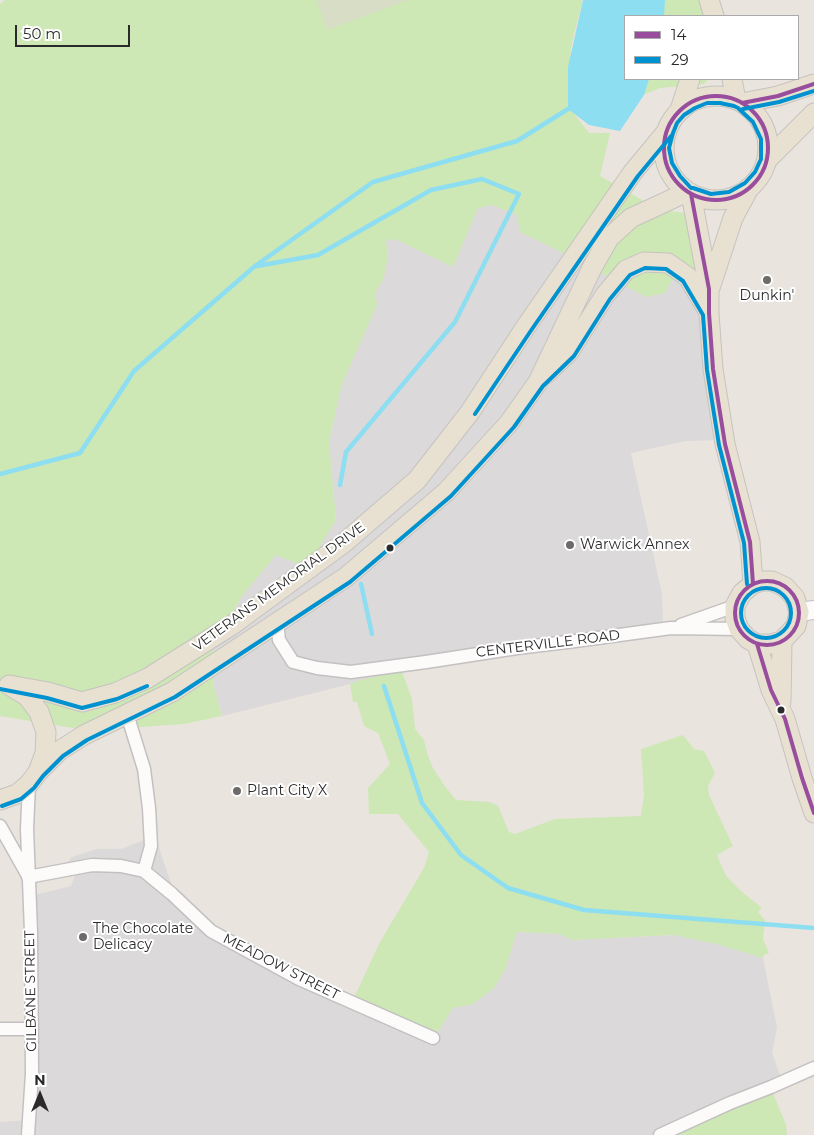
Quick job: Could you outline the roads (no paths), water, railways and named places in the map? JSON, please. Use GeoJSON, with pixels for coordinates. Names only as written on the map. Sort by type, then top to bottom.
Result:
{"type":"FeatureCollection","features":[{"type":"Feature","properties":{"kind":"main road"},"geometry":{"type":"LineString","coordinates":[[701,15],[702,0]]}},
{"type":"Feature","properties":{"kind":"main road"},"geometry":{"type":"LineString","coordinates":[[709,0],[714,15]]}},
{"type":"Feature","properties":{"kind":"main road"},"geometry":{"type":"LineString","coordinates":[[680,110],[690,80]]}},
{"type":"Feature","properties":{"kind":"main road"},"geometry":{"type":"LineString","coordinates":[[732,80],[739,102],[758,118],[767,138],[767,160]]}},
{"type":"Feature","properties":{"kind":"main road"},"geometry":{"type":"LineString","coordinates":[[749,188],[731,198],[710,200],[689,193],[675,180],[666,165],[664,148],[666,131],[672,120],[680,110],[692,102],[706,97],[721,97],[739,102],[778,96],[814,84]]}},
{"type":"Feature","properties":{"kind":"main road"},"geometry":{"type":"LineString","coordinates":[[709,289],[733,218],[749,188],[760,175],[767,160],[814,113]]}},
{"type":"Feature","properties":{"kind":"main road","name":"VETERANS MEMORIAL DRIVE"},"geometry":{"type":"LineString","coordinates":[[5,684],[48,692],[82,702],[115,693],[148,678],[232,625],[345,542],[417,480],[470,412],[525,328],[631,174],[666,131]]}},
{"type":"Feature","properties":{"kind":"main road"},"geometry":{"type":"LineString","coordinates":[[689,193],[709,289],[713,370],[725,444],[750,542],[753,584]]}},
{"type":"Feature","properties":{"kind":"main road","name":"VETERANS MEMORIAL DRIVE"},"geometry":{"type":"LineString","coordinates":[[0,800],[17,794],[59,751],[84,735],[172,692],[346,577],[446,492],[509,423],[538,382],[592,268],[609,238],[631,218],[689,193]]}},
{"type":"Feature","properties":{"kind":"main road"},"geometry":{"type":"LineString","coordinates":[[538,382],[569,352],[605,295],[626,270],[644,262],[668,263],[688,277],[709,313]]}},
{"type":"Feature","properties":{"kind":"main road"},"geometry":{"type":"LineString","coordinates":[[750,542],[772,581]]}},
{"type":"Feature","properties":{"kind":"main road"},"geometry":{"type":"LineString","coordinates":[[756,644],[771,644],[782,641],[796,626],[806,611],[786,587],[772,581],[762,581],[753,584],[742,593],[735,606],[735,618],[739,629],[756,644],[771,690],[785,719],[814,813]]}},
{"type":"Feature","properties":{"kind":"main road"},"geometry":{"type":"LineString","coordinates":[[781,708],[782,641]]}},
{"type":"Feature","properties":{"kind":"main road"},"geometry":{"type":"LineString","coordinates":[[5,684],[27,696],[39,712],[46,732],[46,753],[33,778]]}},
{"type":"Feature","properties":{"kind":"street","name":"CENTERVILLE ROAD"},"geometry":{"type":"LineString","coordinates":[[671,628],[735,606]]}},
{"type":"Feature","properties":{"kind":"street","name":"CENTERVILLE ROAD"},"geometry":{"type":"LineString","coordinates":[[277,622],[278,640],[293,662],[316,668],[351,672],[671,628],[739,629]]}},
{"type":"Feature","properties":{"kind":"street"},"geometry":{"type":"LineString","coordinates":[[127,714],[144,769],[149,808],[151,846],[144,871]]}},
{"type":"Feature","properties":{"kind":"street","name":"GILBANE STREET"},"geometry":{"type":"LineString","coordinates":[[28,1135],[32,1073],[32,1029],[27,829],[33,778]]}},
{"type":"Feature","properties":{"kind":"street","name":"GILBANE STREET"},"geometry":{"type":"LineString","coordinates":[[0,826],[28,877]]}},
{"type":"Feature","properties":{"kind":"street","name":"MEADOW STREET"},"geometry":{"type":"LineString","coordinates":[[28,877],[92,865],[121,866],[144,871],[172,894],[211,931],[298,979],[433,1038]]}},
{"type":"Feature","properties":{"kind":"street"},"geometry":{"type":"LineString","coordinates":[[0,1029],[32,1029]]}},
{"type":"Feature","properties":{"kind":"street"},"geometry":{"type":"LineString","coordinates":[[660,1135],[814,1068]]}},
{"type":"Feature","properties":{"kind":"water"},"geometry":{"type":"Polygon","coordinates":[[[583,0],[665,0],[664,15],[624,15],[624,80],[649,80],[644,95],[620,131],[589,125],[568,109],[568,67],[583,0]]]}},
{"type":"Feature","properties":{"kind":"waterway"},"geometry":{"type":"LineString","coordinates":[[0,474],[80,453],[134,371],[255,266],[373,182],[517,141],[568,109]]}},
{"type":"Feature","properties":{"kind":"waterway"},"geometry":{"type":"LineString","coordinates":[[257,266],[318,255],[431,190],[482,179],[519,194],[455,322],[346,452],[340,485]]}},
{"type":"Feature","properties":{"kind":"waterway"},"geometry":{"type":"LineString","coordinates":[[361,584],[372,634]]}},
{"type":"Feature","properties":{"kind":"waterway"},"geometry":{"type":"LineString","coordinates":[[384,686],[422,803],[461,855],[508,888],[584,910],[814,928]]}},
{"type":"Feature","properties":{"kind":"place","name":"Dunkin'"},"geometry":{"type":"Point","coordinates":[767,280]}},
{"type":"Feature","properties":{"kind":"place","name":"Warwick Annex"},"geometry":{"type":"Point","coordinates":[570,545]}},
{"type":"Feature","properties":{"kind":"place","name":"Plant City X"},"geometry":{"type":"Point","coordinates":[237,791]}},
{"type":"Feature","properties":{"kind":"place","name":"The Chocolate Delicacy"},"geometry":{"type":"Point","coordinates":[83,937]}}]}
